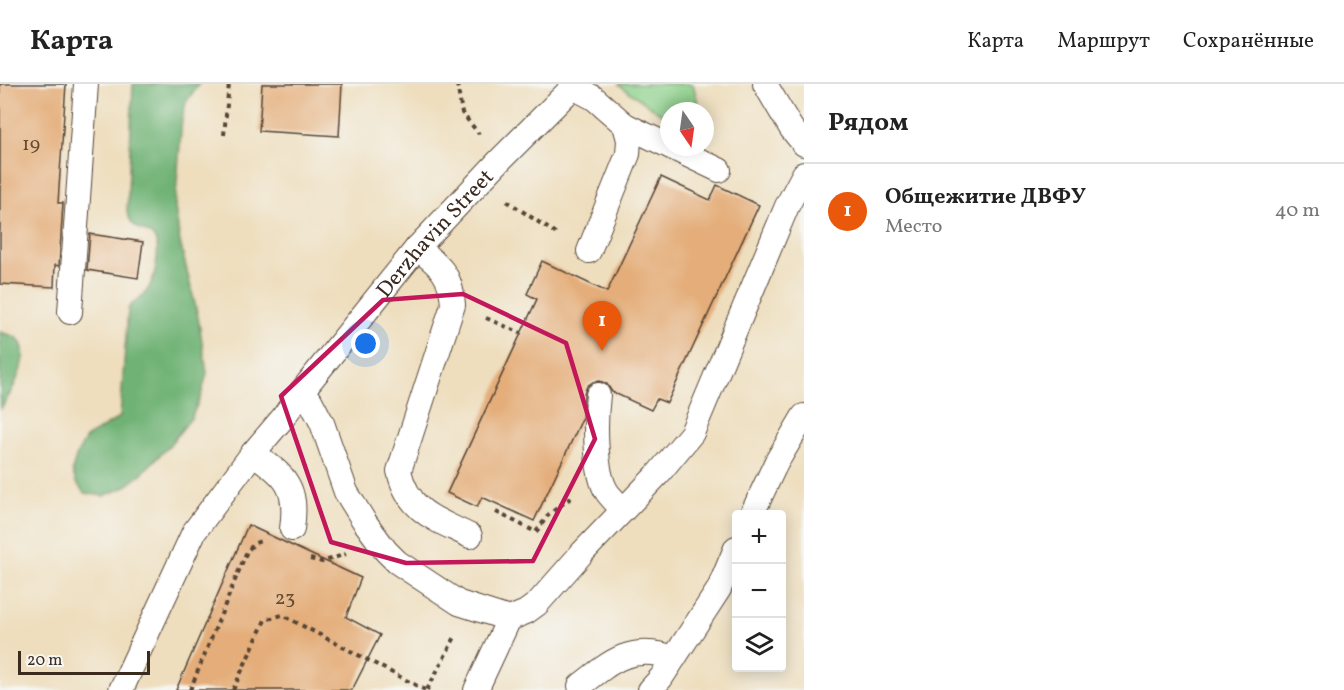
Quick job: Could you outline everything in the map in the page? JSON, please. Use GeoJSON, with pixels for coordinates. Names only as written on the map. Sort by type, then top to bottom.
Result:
{"type":"FeatureCollection","features":[{"type":"Feature","properties":{"kind":"lane"},"geometry":{"type":"LineString","coordinates":[[70,312],[86,84]]}},
{"type":"Feature","properties":{"kind":"lane"},"geometry":{"type":"LineString","coordinates":[[765,84],[791,128],[804,144]]}},
{"type":"Feature","properties":{"kind":"lane"},"geometry":{"type":"LineString","coordinates":[[575,85],[625,124],[660,142]]}},
{"type":"Feature","properties":{"kind":"lane","name":"Derzhavin Street"},"geometry":{"type":"LineString","coordinates":[[122,690],[194,532],[253,453],[417,248],[575,85]]}},
{"type":"Feature","properties":{"kind":"lane"},"geometry":{"type":"LineString","coordinates":[[589,251],[628,154],[629,140],[625,124]]}},
{"type":"Feature","properties":{"kind":"lane"},"geometry":{"type":"LineString","coordinates":[[689,156],[719,170]]}},
{"type":"Feature","properties":{"kind":"lane"},"geometry":{"type":"LineString","coordinates":[[302,391],[310,400],[322,423],[346,492],[380,543],[397,562],[459,603],[509,619],[526,612],[537,604],[675,455],[692,433],[787,206],[804,174]]}},
{"type":"Feature","properties":{"kind":"lane"},"geometry":{"type":"LineString","coordinates":[[417,248],[445,272],[453,290],[453,305],[399,471],[404,486],[420,511],[470,536]]}},
{"type":"Feature","properties":{"kind":"lane"},"geometry":{"type":"LineString","coordinates":[[598,395],[597,444],[600,468],[606,491],[623,510]]}},
{"type":"Feature","properties":{"kind":"lane"},"geometry":{"type":"LineString","coordinates":[[754,510],[776,463],[804,416]]}},
{"type":"Feature","properties":{"kind":"lane"},"geometry":{"type":"LineString","coordinates":[[253,453],[286,479],[294,501],[292,529]]}},
{"type":"Feature","properties":{"kind":"lane"},"geometry":{"type":"LineString","coordinates":[[650,690],[719,589],[732,558]]}},
{"type":"Feature","properties":{"kind":"lane"},"geometry":{"type":"LineString","coordinates":[[476,690],[509,619]]}},
{"type":"Feature","properties":{"kind":"lane"},"geometry":{"type":"LineString","coordinates":[[580,686],[623,655],[643,652],[660,653],[674,658]]}},
{"type":"Feature","properties":{"kind":"path"},"geometry":{"type":"LineString","coordinates":[[224,135],[229,84]]}},
{"type":"Feature","properties":{"kind":"path"},"geometry":{"type":"LineString","coordinates":[[457,84],[462,112],[500,160]]}},
{"type":"Feature","properties":{"kind":"path"},"geometry":{"type":"LineString","coordinates":[[499,196],[547,229]]}},
{"type":"Feature","properties":{"kind":"path"},"geometry":{"type":"LineString","coordinates":[[488,508],[536,532],[558,506],[580,491],[594,489],[606,491]]}},
{"type":"Feature","properties":{"kind":"path"},"geometry":{"type":"LineString","coordinates":[[190,690],[247,551],[255,543],[261,540],[266,541]]}},
{"type":"Feature","properties":{"kind":"path"},"geometry":{"type":"LineString","coordinates":[[302,556],[322,561],[380,543]]}},
{"type":"Feature","properties":{"kind":"path"},"geometry":{"type":"LineString","coordinates":[[233,690],[266,620],[282,615],[426,690],[470,607]]}},
{"type":"Feature","properties":{"kind":"highlighted area"},"geometry":{"type":"Polygon","coordinates":[[[463,294],[566,343],[595,439],[533,561],[406,563],[331,542],[281,396],[383,300],[463,294]]]}},
{"type":"Feature","properties":{"kind":"green space"},"geometry":{"type":"Polygon","coordinates":[[[133,84],[199,84],[186,102],[182,119],[175,207],[207,373],[201,396],[191,418],[167,448],[125,487],[104,496],[84,493],[76,482],[72,470],[77,454],[86,438],[120,417],[128,309],[148,289],[154,275],[157,258],[154,238],[133,224],[127,213],[133,84]]]}},
{"type":"Feature","properties":{"kind":"green space"},"geometry":{"type":"Polygon","coordinates":[[[693,84],[698,102],[660,102],[660,113],[619,85],[693,84]]]}},
{"type":"Feature","properties":{"kind":"green space"},"geometry":{"type":"Polygon","coordinates":[[[0,332],[18,339],[23,355],[19,375],[0,410],[0,332]]]}},
{"type":"Feature","properties":{"kind":"building"},"geometry":{"type":"Polygon","coordinates":[[[0,84],[66,84],[58,203],[63,203],[59,266],[55,265],[54,287],[0,284],[0,84]]]}},
{"type":"Feature","properties":{"kind":"building"},"geometry":{"type":"Polygon","coordinates":[[[262,84],[342,84],[339,136],[259,131],[262,84]]]}},
{"type":"Feature","properties":{"kind":"building"},"geometry":{"type":"Polygon","coordinates":[[[661,177],[710,200],[717,185],[759,205],[667,403],[657,399],[651,410],[612,392],[607,384],[600,381],[587,386],[582,419],[534,521],[482,497],[477,507],[447,493],[537,299],[527,294],[542,261],[607,292],[661,177]]]}},
{"type":"Feature","properties":{"kind":"building"},"geometry":{"type":"Polygon","coordinates":[[[90,234],[143,242],[138,278],[87,270],[90,234]]]}},
{"type":"Feature","properties":{"kind":"building"},"geometry":{"type":"Polygon","coordinates":[[[248,525],[361,578],[346,617],[380,635],[352,690],[176,690],[248,525]]]}},
{"type":"Feature","properties":{"kind":"place","name":"Общежитие ДВФУ"},"geometry":{"type":"Point","coordinates":[602,351]}}]}
